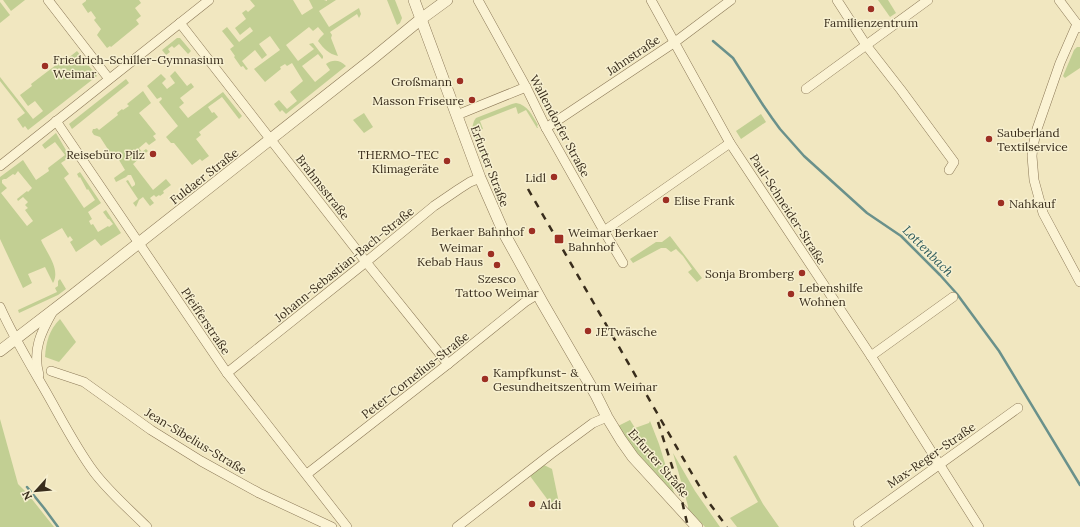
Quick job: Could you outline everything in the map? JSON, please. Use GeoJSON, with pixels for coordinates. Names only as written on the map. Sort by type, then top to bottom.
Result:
{"type":"FeatureCollection","features":[{"type":"Feature","properties":{"kind":"street"},"geometry":{"type":"LineString","coordinates":[[48,0],[109,79]]}},
{"type":"Feature","properties":{"kind":"street"},"geometry":{"type":"LineString","coordinates":[[0,166],[209,0]]}},
{"type":"Feature","properties":{"kind":"street","name":"Erfurter Straße"},"geometry":{"type":"LineString","coordinates":[[414,0],[480,178],[505,236],[626,448],[698,527]]}},
{"type":"Feature","properties":{"kind":"street","name":"Fuldaer Straße"},"geometry":{"type":"LineString","coordinates":[[0,351],[139,244],[421,19],[447,0]]}},
{"type":"Feature","properties":{"kind":"street","name":"Wallendorfer Straße"},"geometry":{"type":"LineString","coordinates":[[478,0],[526,87],[546,128],[604,231],[624,263]]}},
{"type":"Feature","properties":{"kind":"street","name":"Paul-Schneider-Straße"},"geometry":{"type":"LineString","coordinates":[[651,0],[730,143],[870,356],[979,527]]}},
{"type":"Feature","properties":{"kind":"street","name":"Jahnstraße"},"geometry":{"type":"LineString","coordinates":[[546,128],[675,42],[731,0]]}},
{"type":"Feature","properties":{"kind":"street"},"geometry":{"type":"LineString","coordinates":[[837,0],[866,45],[954,162],[949,170]]}},
{"type":"Feature","properties":{"kind":"street"},"geometry":{"type":"LineString","coordinates":[[806,90],[928,0]]}},
{"type":"Feature","properties":{"kind":"street"},"geometry":{"type":"LineString","coordinates":[[1059,0],[1078,27],[1060,63],[1037,129],[1032,156],[1034,180],[1043,213],[1080,282]]}},
{"type":"Feature","properties":{"kind":"street","name":"Brahmsstraße"},"geometry":{"type":"LineString","coordinates":[[180,23],[270,140],[448,364]]}},
{"type":"Feature","properties":{"kind":"street"},"geometry":{"type":"LineString","coordinates":[[457,115],[526,87]]}},
{"type":"Feature","properties":{"kind":"street","name":"Pfeifferstraße"},"geometry":{"type":"LineString","coordinates":[[56,121],[227,373],[347,527]]}},
{"type":"Feature","properties":{"kind":"street"},"geometry":{"type":"LineString","coordinates":[[604,231],[730,143]]}},
{"type":"Feature","properties":{"kind":"street","name":"Johann-Sebastian-Bach-Straße"},"geometry":{"type":"LineString","coordinates":[[227,373],[434,206],[470,182],[480,178]]}},
{"type":"Feature","properties":{"kind":"street","name":"Peter-Cornelius-Straße"},"geometry":{"type":"LineString","coordinates":[[307,474],[525,302],[538,294]]}},
{"type":"Feature","properties":{"kind":"street"},"geometry":{"type":"LineString","coordinates":[[870,356],[953,297]]}},
{"type":"Feature","properties":{"kind":"street"},"geometry":{"type":"LineString","coordinates":[[0,307],[15,339],[55,409],[94,472],[147,527]]}},
{"type":"Feature","properties":{"kind":"street"},"geometry":{"type":"LineString","coordinates":[[42,386],[36,357],[38,342],[53,311]]}},
{"type":"Feature","properties":{"kind":"street","name":"Jean-Sibelius-Straße"},"geometry":{"type":"LineString","coordinates":[[51,371],[84,382],[151,430],[200,461],[259,493],[332,527]]}},
{"type":"Feature","properties":{"kind":"street","name":"Max-Reger-Straße"},"geometry":{"type":"LineString","coordinates":[[858,522],[1018,408]]}},
{"type":"Feature","properties":{"kind":"street"},"geometry":{"type":"LineString","coordinates":[[457,527],[593,423],[607,417]]}},
{"type":"Feature","properties":{"kind":"green space"},"geometry":{"type":"Polygon","coordinates":[[[3,0],[25,0],[11,11],[3,0]]]}},
{"type":"Feature","properties":{"kind":"green space"},"geometry":{"type":"Polygon","coordinates":[[[86,0],[139,0],[141,3],[135,8],[141,16],[136,20],[139,24],[111,47],[110,46],[107,48],[97,35],[101,29],[94,20],[96,18],[91,11],[88,13],[82,4],[86,0]]]}},
{"type":"Feature","properties":{"kind":"green space"},"geometry":{"type":"Polygon","coordinates":[[[250,0],[293,0],[302,15],[313,8],[309,0],[336,0],[319,11],[329,27],[359,8],[361,14],[359,18],[357,14],[330,32],[338,56],[327,51],[318,41],[324,34],[318,27],[313,31],[309,27],[286,45],[298,61],[314,49],[309,44],[313,43],[323,58],[322,59],[318,54],[302,66],[315,82],[330,70],[326,64],[329,62],[341,62],[346,66],[286,114],[282,110],[280,112],[274,104],[279,100],[287,109],[297,101],[290,92],[303,81],[292,63],[287,66],[285,64],[280,67],[281,69],[265,82],[254,69],[280,50],[270,36],[259,44],[267,55],[262,59],[255,50],[242,61],[248,69],[246,70],[243,66],[241,67],[234,57],[235,56],[230,49],[234,46],[222,31],[227,27],[239,42],[253,31],[250,27],[240,35],[235,28],[246,19],[242,13],[246,10],[248,12],[255,6],[250,0]]]}},
{"type":"Feature","properties":{"kind":"green space"},"geometry":{"type":"Polygon","coordinates":[[[387,0],[395,0],[402,18],[400,23],[397,25],[387,0]]]}},
{"type":"Feature","properties":{"kind":"green space"},"geometry":{"type":"Polygon","coordinates":[[[878,0],[888,0],[896,13],[890,17],[878,0]]]}},
{"type":"Feature","properties":{"kind":"green space"},"geometry":{"type":"Polygon","coordinates":[[[0,2],[10,15],[0,23],[0,2]]]}},
{"type":"Feature","properties":{"kind":"green space"},"geometry":{"type":"Polygon","coordinates":[[[177,38],[180,38],[191,51],[188,54],[179,44],[174,48],[172,46],[168,49],[170,52],[166,55],[162,50],[177,38]]]}},
{"type":"Feature","properties":{"kind":"green space"},"geometry":{"type":"Polygon","coordinates":[[[1077,47],[1080,47],[1080,68],[1065,78],[1063,76],[1074,50],[1077,47]]]}},
{"type":"Feature","properties":{"kind":"green space"},"geometry":{"type":"Polygon","coordinates":[[[77,51],[97,76],[28,130],[25,126],[23,128],[17,119],[25,113],[0,81],[0,77],[33,119],[43,111],[35,101],[28,106],[20,95],[32,86],[31,84],[77,51]]]}},
{"type":"Feature","properties":{"kind":"green space"},"geometry":{"type":"Polygon","coordinates":[[[175,71],[187,86],[191,83],[194,87],[180,98],[184,103],[179,107],[188,118],[223,92],[242,116],[239,119],[222,97],[208,107],[212,113],[214,112],[218,117],[199,132],[201,135],[196,139],[209,156],[202,161],[200,159],[192,165],[174,143],[171,143],[166,137],[178,126],[159,102],[162,99],[161,97],[157,99],[147,86],[161,74],[166,79],[162,83],[167,89],[175,83],[170,76],[175,71]]]}},
{"type":"Feature","properties":{"kind":"green space"},"geometry":{"type":"Polygon","coordinates":[[[126,79],[129,83],[72,129],[69,124],[126,79]]]}},
{"type":"Feature","properties":{"kind":"green space"},"geometry":{"type":"Polygon","coordinates":[[[143,91],[151,103],[139,113],[156,134],[153,136],[156,140],[149,145],[146,142],[139,148],[142,152],[146,149],[148,151],[133,164],[153,190],[166,179],[171,185],[163,191],[164,193],[160,196],[159,195],[156,197],[154,195],[150,198],[154,203],[150,206],[143,197],[139,200],[136,207],[133,203],[138,199],[126,181],[128,180],[132,187],[135,185],[131,175],[128,175],[116,182],[114,178],[125,170],[116,155],[113,157],[100,137],[94,135],[92,132],[93,129],[97,128],[99,130],[118,115],[117,113],[129,106],[127,104],[143,91]]]}},
{"type":"Feature","properties":{"kind":"green space"},"geometry":{"type":"Polygon","coordinates":[[[516,103],[527,108],[538,125],[538,128],[526,110],[518,114],[516,107],[480,121],[483,129],[476,131],[486,156],[483,156],[472,128],[474,121],[476,118],[516,103]]]}},
{"type":"Feature","properties":{"kind":"green space"},"geometry":{"type":"Polygon","coordinates":[[[364,113],[373,127],[364,133],[353,120],[364,113]]]}},
{"type":"Feature","properties":{"kind":"green space"},"geometry":{"type":"Polygon","coordinates":[[[761,114],[766,122],[741,139],[736,131],[761,114]]]}},
{"type":"Feature","properties":{"kind":"green space"},"geometry":{"type":"Polygon","coordinates":[[[56,133],[70,157],[61,163],[69,174],[64,178],[84,208],[95,200],[88,189],[87,190],[80,177],[79,178],[77,174],[80,172],[101,203],[88,212],[92,219],[89,221],[91,225],[93,224],[98,232],[113,224],[103,212],[106,210],[121,233],[101,246],[95,239],[76,252],[70,242],[73,240],[70,236],[68,238],[62,228],[41,240],[54,266],[55,278],[53,283],[45,267],[28,274],[32,283],[23,288],[0,239],[0,177],[23,160],[36,180],[49,171],[48,168],[65,155],[55,142],[45,149],[42,145],[56,133]],[[18,171],[15,175],[13,174],[2,180],[2,183],[7,188],[1,193],[27,226],[33,221],[25,210],[28,208],[25,205],[28,202],[23,197],[18,201],[17,199],[32,188],[18,171]]]}},
{"type":"Feature","properties":{"kind":"green space"},"geometry":{"type":"Polygon","coordinates":[[[670,236],[702,278],[697,282],[688,272],[692,269],[676,249],[671,252],[666,248],[661,248],[633,263],[630,259],[656,242],[662,242],[670,236]]]}},
{"type":"Feature","properties":{"kind":"green space"},"geometry":{"type":"Polygon","coordinates":[[[60,279],[66,289],[58,295],[19,313],[18,310],[57,292],[55,288],[58,286],[58,281],[60,279]]]}},
{"type":"Feature","properties":{"kind":"green space"},"geometry":{"type":"Polygon","coordinates":[[[60,319],[76,342],[59,362],[45,357],[49,336],[53,327],[60,319]]]}},
{"type":"Feature","properties":{"kind":"green space"},"geometry":{"type":"Polygon","coordinates":[[[0,419],[18,484],[54,527],[0,527],[0,419]]]}},
{"type":"Feature","properties":{"kind":"green space"},"geometry":{"type":"Polygon","coordinates":[[[630,420],[635,428],[649,423],[650,421],[659,444],[675,496],[626,440],[618,426],[630,420]]]}},
{"type":"Feature","properties":{"kind":"green space"},"geometry":{"type":"Polygon","coordinates":[[[673,453],[695,491],[720,527],[705,527],[688,509],[673,453]]]}},
{"type":"Feature","properties":{"kind":"green space"},"geometry":{"type":"Polygon","coordinates":[[[736,455],[763,504],[779,527],[737,527],[730,518],[758,502],[733,457],[736,455]]]}},
{"type":"Feature","properties":{"kind":"green space"},"geometry":{"type":"Polygon","coordinates":[[[544,465],[552,469],[560,508],[556,511],[530,476],[544,465]]]}},
{"type":"Feature","properties":{"kind":"waterway","name":"Lottenbach"},"geometry":{"type":"LineString","coordinates":[[713,41],[733,58],[772,118],[804,156],[867,213],[901,236],[957,294],[999,351],[1080,485]]}},
{"type":"Feature","properties":{"kind":"waterway"},"geometry":{"type":"LineString","coordinates":[[27,487],[58,527]]}},
{"type":"Feature","properties":{"kind":"railway"},"geometry":{"type":"LineString","coordinates":[[528,189],[691,472],[710,504],[727,527]]}},
{"type":"Feature","properties":{"kind":"railway"},"geometry":{"type":"LineString","coordinates":[[658,422],[678,485],[688,527]]}},
{"type":"Feature","properties":{"kind":"place","name":"Familienzentrum"},"geometry":{"type":"Point","coordinates":[871,9]}},
{"type":"Feature","properties":{"kind":"place","name":"Friedrich-Schiller-Gymnasium Weimar"},"geometry":{"type":"Point","coordinates":[45,66]}},
{"type":"Feature","properties":{"kind":"place","name":"Großmann"},"geometry":{"type":"Point","coordinates":[460,81]}},
{"type":"Feature","properties":{"kind":"place","name":"Masson Friseure"},"geometry":{"type":"Point","coordinates":[472,100]}},
{"type":"Feature","properties":{"kind":"place","name":"Sauberland Textilservice"},"geometry":{"type":"Point","coordinates":[989,139]}},
{"type":"Feature","properties":{"kind":"place","name":"Reisebüro Pilz"},"geometry":{"type":"Point","coordinates":[153,154]}},
{"type":"Feature","properties":{"kind":"place","name":"THERMO-TEC Klimageräte"},"geometry":{"type":"Point","coordinates":[447,161]}},
{"type":"Feature","properties":{"kind":"place","name":"Lidl"},"geometry":{"type":"Point","coordinates":[554,177]}},
{"type":"Feature","properties":{"kind":"place","name":"Elise Frank"},"geometry":{"type":"Point","coordinates":[666,200]}},
{"type":"Feature","properties":{"kind":"place","name":"Nahkauf"},"geometry":{"type":"Point","coordinates":[1001,203]}},
{"type":"Feature","properties":{"kind":"place","name":"Berkaer Bahnhof"},"geometry":{"type":"Point","coordinates":[532,231]}},
{"type":"Feature","properties":{"kind":"place","name":"Weimar Berkaer Bahnhof"},"geometry":{"type":"Point","coordinates":[559,239]}},
{"type":"Feature","properties":{"kind":"place","name":"Weimar Kebab Haus"},"geometry":{"type":"Point","coordinates":[491,254]}},
{"type":"Feature","properties":{"kind":"place","name":"Szesco Tattoo Weimar"},"geometry":{"type":"Point","coordinates":[497,265]}},
{"type":"Feature","properties":{"kind":"place","name":"Sonja Bromberg"},"geometry":{"type":"Point","coordinates":[802,273]}},
{"type":"Feature","properties":{"kind":"place","name":"Lebenshilfe Wohnen"},"geometry":{"type":"Point","coordinates":[791,294]}},
{"type":"Feature","properties":{"kind":"place","name":"JETwäsche"},"geometry":{"type":"Point","coordinates":[588,331]}},
{"type":"Feature","properties":{"kind":"place","name":"Kampfkunst- & Gesundheitszentrum Weimar"},"geometry":{"type":"Point","coordinates":[485,379]}},
{"type":"Feature","properties":{"kind":"place","name":"Aldi"},"geometry":{"type":"Point","coordinates":[532,504]}}]}
